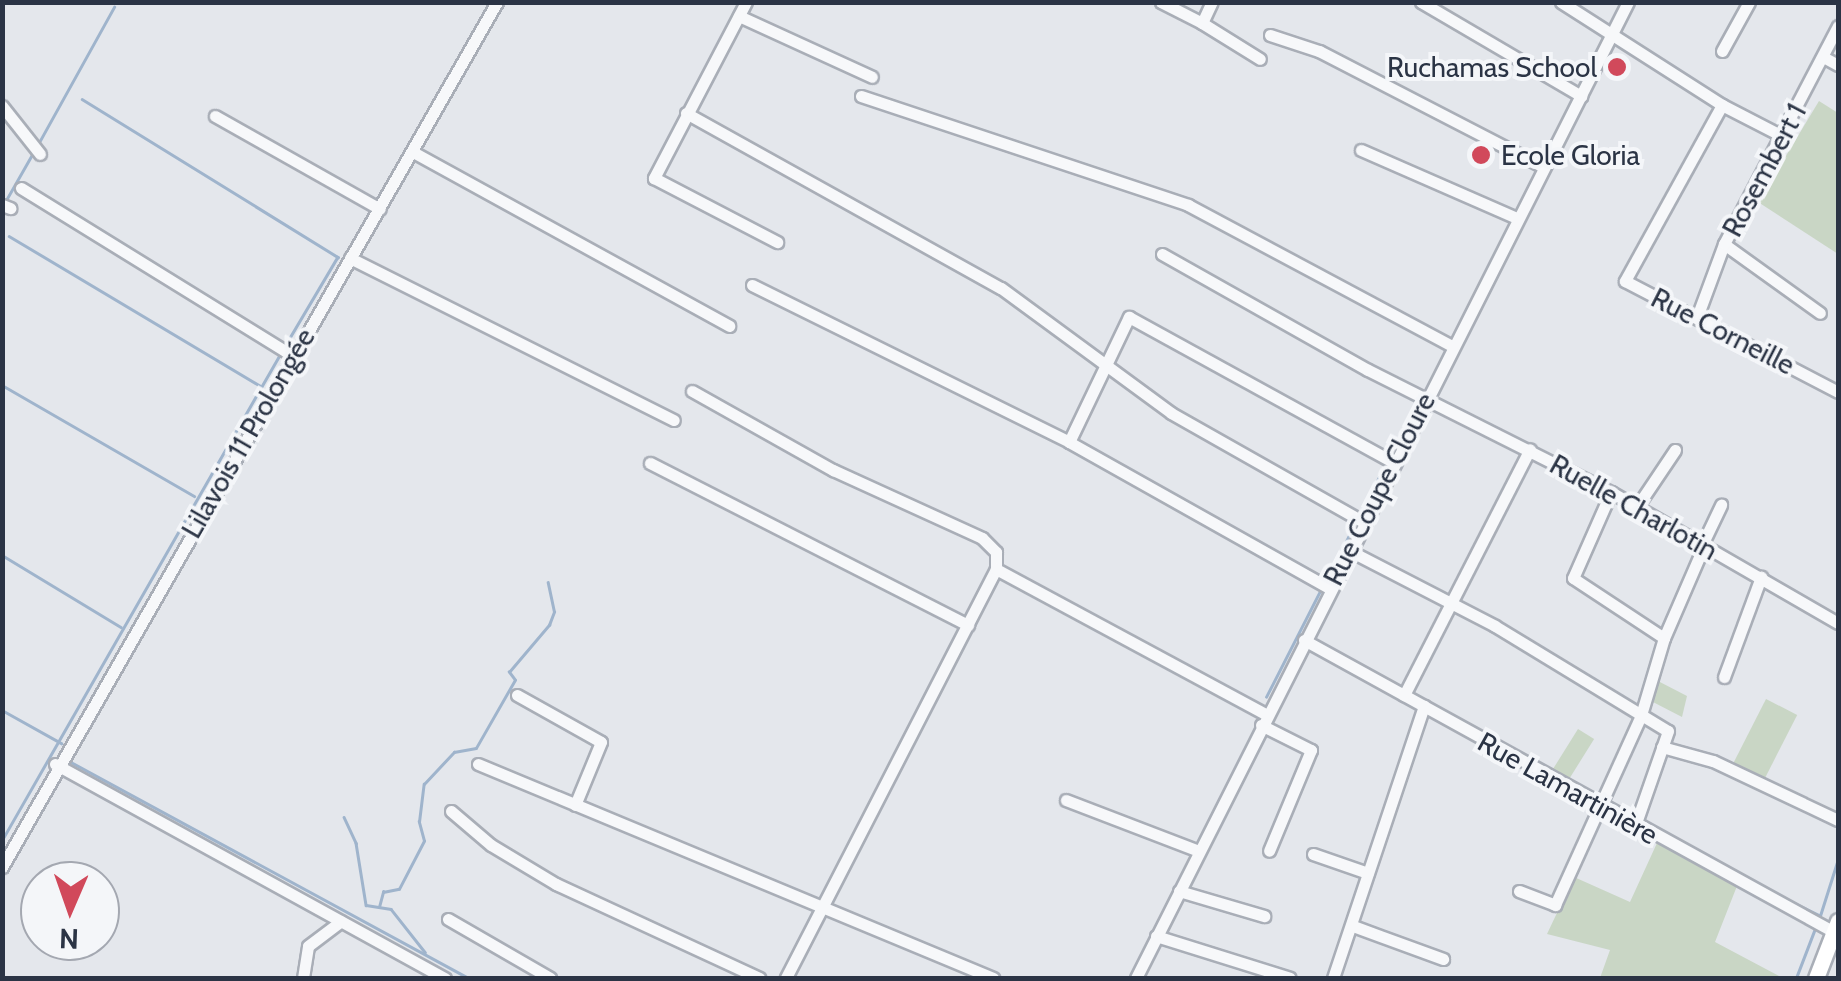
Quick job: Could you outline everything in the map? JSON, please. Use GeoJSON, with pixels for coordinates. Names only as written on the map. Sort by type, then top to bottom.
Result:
{"type":"FeatureCollection","features":[{"type":"Feature","properties":{"kind":"main road"},"geometry":{"type":"LineString","coordinates":[[1822,976],[1826,925]]}},
{"type":"Feature","properties":{"kind":"street","name":"Lilavois 11 Prolongée"},"geometry":{"type":"LineString","coordinates":[[2,866],[63,750],[414,152],[497,2]]}},
{"type":"Feature","properties":{"kind":"street"},"geometry":{"type":"LineString","coordinates":[[746,2],[655,180],[777,242]]}},
{"type":"Feature","properties":{"kind":"street"},"geometry":{"type":"LineString","coordinates":[[1161,2],[1260,60]]}},
{"type":"Feature","properties":{"kind":"street"},"geometry":{"type":"LineString","coordinates":[[1202,23],[1212,2]]}},
{"type":"Feature","properties":{"kind":"street"},"geometry":{"type":"LineString","coordinates":[[1421,2],[1580,96]]}},
{"type":"Feature","properties":{"kind":"street"},"geometry":{"type":"LineString","coordinates":[[1560,2],[1611,38],[1782,136]]}},
{"type":"Feature","properties":{"kind":"street"},"geometry":{"type":"LineString","coordinates":[[1722,51],[1749,2]]}},
{"type":"Feature","properties":{"kind":"street","name":"Rue Coupe Cloure"},"geometry":{"type":"LineString","coordinates":[[1136,978],[1450,344],[1611,38],[1622,5]]}},
{"type":"Feature","properties":{"kind":"street"},"geometry":{"type":"LineString","coordinates":[[738,16],[872,77]]}},
{"type":"Feature","properties":{"kind":"street","name":"Rosembert 1"},"geometry":{"type":"LineString","coordinates":[[1697,317],[1724,244],[1825,58],[1838,26]]}},
{"type":"Feature","properties":{"kind":"street"},"geometry":{"type":"LineString","coordinates":[[1270,35],[1319,52],[1544,167]]}},
{"type":"Feature","properties":{"kind":"street"},"geometry":{"type":"LineString","coordinates":[[1825,58],[1838,65]]}},
{"type":"Feature","properties":{"kind":"street"},"geometry":{"type":"LineString","coordinates":[[860,96],[1188,205],[1450,344]]}},
{"type":"Feature","properties":{"kind":"street","name":"Rue Corneille"},"geometry":{"type":"LineString","coordinates":[[1722,105],[1624,280],[1838,392]]}},
{"type":"Feature","properties":{"kind":"street"},"geometry":{"type":"LineString","coordinates":[[2,106],[40,154]]}},
{"type":"Feature","properties":{"kind":"street"},"geometry":{"type":"LineString","coordinates":[[686,113],[1001,288],[1107,367],[1238,456],[1362,521]]}},
{"type":"Feature","properties":{"kind":"street"},"geometry":{"type":"LineString","coordinates":[[215,116],[380,208]]}},
{"type":"Feature","properties":{"kind":"street"},"geometry":{"type":"LineString","coordinates":[[1361,150],[1517,218]]}},
{"type":"Feature","properties":{"kind":"street"},"geometry":{"type":"LineString","coordinates":[[414,152],[729,326]]}},
{"type":"Feature","properties":{"kind":"street"},"geometry":{"type":"LineString","coordinates":[[21,188],[293,356]]}},
{"type":"Feature","properties":{"kind":"street"},"geometry":{"type":"LineString","coordinates":[[1724,244],[1820,313]]}},
{"type":"Feature","properties":{"kind":"street","name":"Ruelle Charlotin"},"geometry":{"type":"LineString","coordinates":[[1162,254],[1426,398],[1611,492],[1702,548],[1761,576],[1838,623]]}},
{"type":"Feature","properties":{"kind":"street"},"geometry":{"type":"LineString","coordinates":[[350,258],[674,420]]}},
{"type":"Feature","properties":{"kind":"street"},"geometry":{"type":"LineString","coordinates":[[752,286],[1069,442],[1329,588]]}},
{"type":"Feature","properties":{"kind":"street"},"geometry":{"type":"LineString","coordinates":[[1069,442],[1129,317],[1393,462]]}},
{"type":"Feature","properties":{"kind":"street"},"geometry":{"type":"LineString","coordinates":[[692,391],[833,470],[982,538],[996,552],[996,568],[828,905],[786,978]]}},
{"type":"Feature","properties":{"kind":"street"},"geometry":{"type":"LineString","coordinates":[[1404,695],[1530,449]]}},
{"type":"Feature","properties":{"kind":"street"},"geometry":{"type":"LineString","coordinates":[[1636,508],[1675,450]]}},
{"type":"Feature","properties":{"kind":"street"},"geometry":{"type":"LineString","coordinates":[[650,463],[968,624]]}},
{"type":"Feature","properties":{"kind":"street"},"geometry":{"type":"LineString","coordinates":[[1611,492],[1573,578],[1664,638]]}},
{"type":"Feature","properties":{"kind":"street"},"geometry":{"type":"LineString","coordinates":[[1519,891],[1556,905],[1642,715],[1664,638],[1721,505]]}},
{"type":"Feature","properties":{"kind":"street"},"geometry":{"type":"LineString","coordinates":[[1348,550],[1451,603],[1668,732],[1637,821]]}},
{"type":"Feature","properties":{"kind":"street"},"geometry":{"type":"LineString","coordinates":[[996,568],[1311,750],[1269,851]]}},
{"type":"Feature","properties":{"kind":"street"},"geometry":{"type":"LineString","coordinates":[[1724,677],[1761,576]]}},
{"type":"Feature","properties":{"kind":"street","name":"Rue Lamartinière"},"geometry":{"type":"LineString","coordinates":[[1304,640],[1600,806],[1637,821],[1826,925]]}},
{"type":"Feature","properties":{"kind":"street"},"geometry":{"type":"LineString","coordinates":[[517,695],[601,742],[575,805]]}},
{"type":"Feature","properties":{"kind":"street"},"geometry":{"type":"LineString","coordinates":[[1333,978],[1424,706]]}},
{"type":"Feature","properties":{"kind":"street"},"geometry":{"type":"LineString","coordinates":[[1662,747],[1713,761],[1838,820]]}},
{"type":"Feature","properties":{"kind":"street"},"geometry":{"type":"LineString","coordinates":[[56,764],[444,978]]}},
{"type":"Feature","properties":{"kind":"street"},"geometry":{"type":"LineString","coordinates":[[478,764],[828,905],[994,978]]}},
{"type":"Feature","properties":{"kind":"street"},"geometry":{"type":"LineString","coordinates":[[1066,800],[1199,851]]}},
{"type":"Feature","properties":{"kind":"street"},"geometry":{"type":"LineString","coordinates":[[451,811],[490,845],[556,884],[759,978]]}},
{"type":"Feature","properties":{"kind":"street"},"geometry":{"type":"LineString","coordinates":[[1313,854],[1368,873]]}},
{"type":"Feature","properties":{"kind":"street"},"geometry":{"type":"LineString","coordinates":[[1179,891],[1264,916]]}},
{"type":"Feature","properties":{"kind":"street"},"geometry":{"type":"LineString","coordinates":[[448,919],[550,978]]}},
{"type":"Feature","properties":{"kind":"street"},"geometry":{"type":"LineString","coordinates":[[303,978],[308,946],[342,921]]}},
{"type":"Feature","properties":{"kind":"street"},"geometry":{"type":"LineString","coordinates":[[1353,926],[1443,959]]}},
{"type":"Feature","properties":{"kind":"street"},"geometry":{"type":"LineString","coordinates":[[1156,936],[1290,978]]}},
{"type":"Feature","properties":{"kind":"green space"},"geometry":{"type":"Polygon","coordinates":[[[1819,101],[1838,113],[1838,254],[1758,202],[1819,101]]]}},
{"type":"Feature","properties":{"kind":"green space"},"geometry":{"type":"Polygon","coordinates":[[[1656,680],[1687,696],[1682,717],[1651,701],[1656,680]]]}},
{"type":"Feature","properties":{"kind":"green space"},"geometry":{"type":"Polygon","coordinates":[[[1766,699],[1797,715],[1763,782],[1732,766],[1766,699]]]}},
{"type":"Feature","properties":{"kind":"green space"},"geometry":{"type":"Polygon","coordinates":[[[1578,729],[1594,739],[1566,784],[1550,774],[1578,729]]]}},
{"type":"Feature","properties":{"kind":"green space"},"geometry":{"type":"Polygon","coordinates":[[[1657,843],[1737,886],[1715,942],[1783,978],[1600,978],[1610,950],[1547,934],[1574,877],[1630,902],[1657,843]]]}},
{"type":"Feature","properties":{"kind":"waterway"},"geometry":{"type":"LineString","coordinates":[[37,146],[114,7]]}},
{"type":"Feature","properties":{"kind":"waterway"},"geometry":{"type":"LineString","coordinates":[[82,99],[338,257],[286,345]]}},
{"type":"Feature","properties":{"kind":"waterway"},"geometry":{"type":"LineString","coordinates":[[5,202],[33,153]]}},
{"type":"Feature","properties":{"kind":"waterway"},"geometry":{"type":"LineString","coordinates":[[9,236],[261,386]]}},
{"type":"Feature","properties":{"kind":"waterway"},"geometry":{"type":"LineString","coordinates":[[2,840],[279,356]]}},
{"type":"Feature","properties":{"kind":"waterway"},"geometry":{"type":"LineString","coordinates":[[2,385],[194,496]]}},
{"type":"Feature","properties":{"kind":"waterway"},"geometry":{"type":"LineString","coordinates":[[1360,513],[1380,475]]}},
{"type":"Feature","properties":{"kind":"waterway"},"geometry":{"type":"LineString","coordinates":[[1326,580],[1357,520]]}},
{"type":"Feature","properties":{"kind":"waterway"},"geometry":{"type":"LineString","coordinates":[[2,555],[121,627]]}},
{"type":"Feature","properties":{"kind":"waterway"},"geometry":{"type":"LineString","coordinates":[[379,907],[383,892],[399,889],[424,841],[419,822],[424,784],[454,752],[476,748],[515,680],[509,672],[549,625],[554,612],[548,583]]}},
{"type":"Feature","properties":{"kind":"waterway"},"geometry":{"type":"LineString","coordinates":[[1266,697],[1322,587]]}},
{"type":"Feature","properties":{"kind":"waterway"},"geometry":{"type":"LineString","coordinates":[[2,710],[61,743]]}},
{"type":"Feature","properties":{"kind":"waterway"},"geometry":{"type":"LineString","coordinates":[[69,761],[469,978]]}},
{"type":"Feature","properties":{"kind":"waterway"},"geometry":{"type":"LineString","coordinates":[[344,817],[356,843],[366,905],[391,909],[425,952]]}},
{"type":"Feature","properties":{"kind":"waterway"},"geometry":{"type":"LineString","coordinates":[[1819,919],[1838,859]]}},
{"type":"Feature","properties":{"kind":"waterway"},"geometry":{"type":"LineString","coordinates":[[1772,892],[1819,915]]}},
{"type":"Feature","properties":{"kind":"waterway"},"geometry":{"type":"LineString","coordinates":[[1796,978],[1816,926]]}},
{"type":"Feature","properties":{"kind":"place","name":"Ruchamas School"},"geometry":{"type":"Point","coordinates":[1617,67]}},
{"type":"Feature","properties":{"kind":"place","name":"Ecole Gloria"},"geometry":{"type":"Point","coordinates":[1481,155]}}]}
